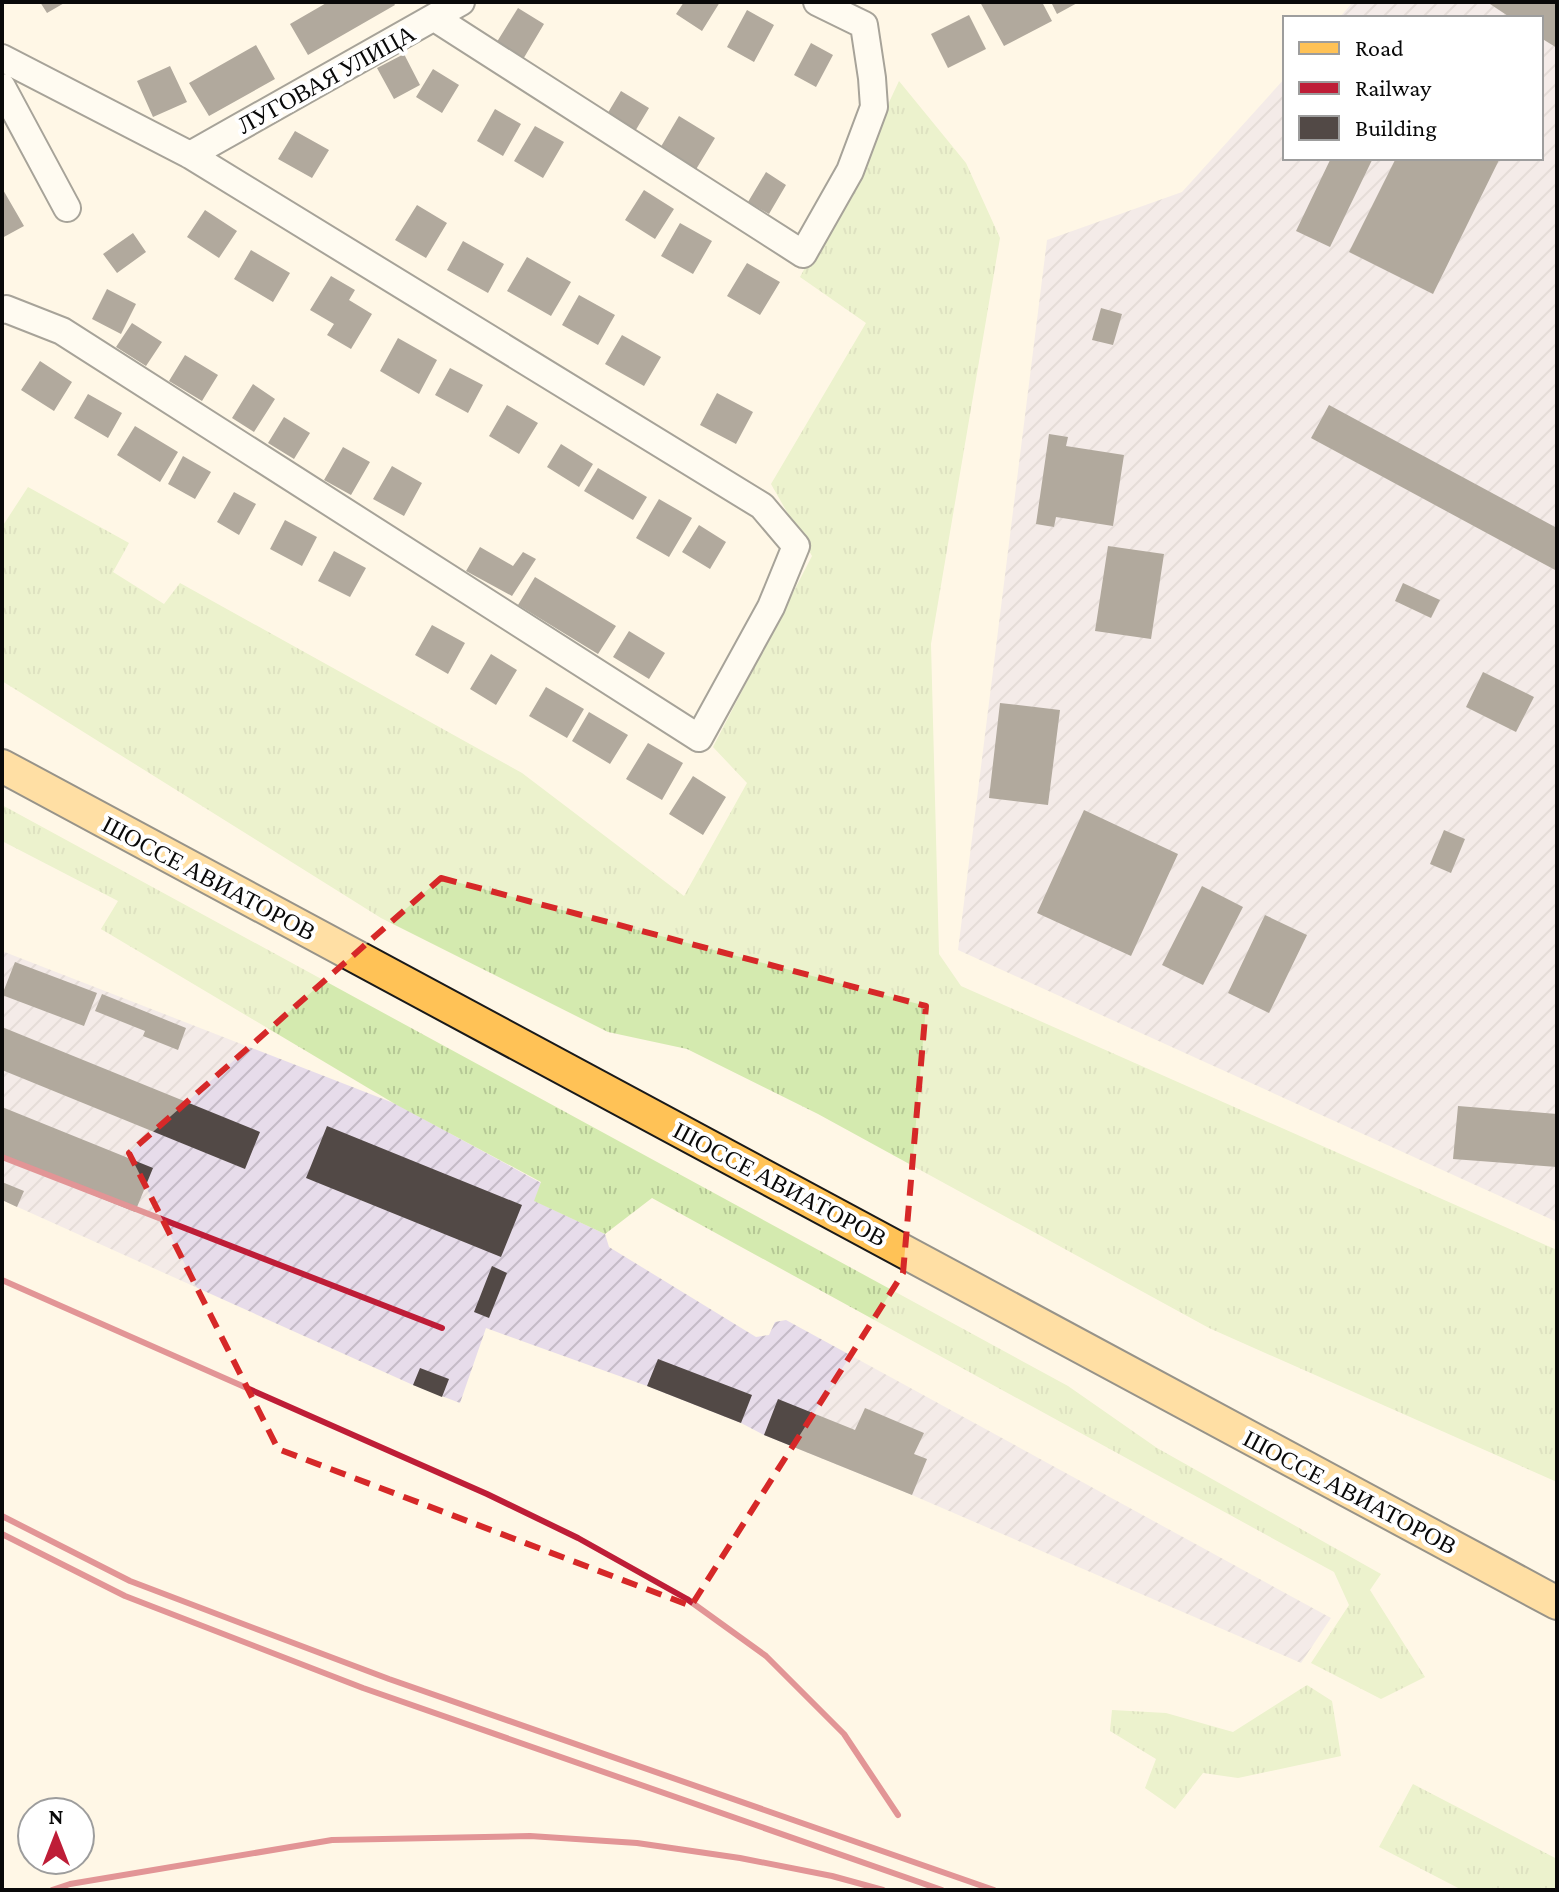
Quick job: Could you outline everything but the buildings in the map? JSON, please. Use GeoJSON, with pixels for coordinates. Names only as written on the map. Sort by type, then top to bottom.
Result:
{"type":"FeatureCollection","features":[{"type":"Feature","properties":{"kind":"main road","name":"ШОССЕ АВИАТОРОВ"},"geometry":{"type":"LineString","coordinates":[[2,766],[1557,1603]]}},
{"type":"Feature","properties":{"kind":"main road","name":"ШОССЕ АВИАТОРОВ"},"geometry":{"type":"LineString","coordinates":[[2,789],[1557,1624]]}},
{"type":"Feature","properties":{"kind":"street","name":"ЛУГОВАЯ УЛИЦА"},"geometry":{"type":"LineString","coordinates":[[190,155],[461,2]]}},
{"type":"Feature","properties":{"kind":"street"},"geometry":{"type":"LineString","coordinates":[[435,18],[803,254],[850,171],[874,107],[864,25],[817,2]]}},
{"type":"Feature","properties":{"kind":"street"},"geometry":{"type":"LineString","coordinates":[[2,58],[190,155],[762,506],[796,546],[771,607],[699,738],[62,331],[2,310]]}},
{"type":"Feature","properties":{"kind":"street"},"geometry":{"type":"LineString","coordinates":[[2,87],[67,208]]}},
{"type":"Feature","properties":{"kind":"highlighted area"},"geometry":{"type":"Polygon","coordinates":[[[441,878],[926,1006],[903,1273],[691,1606],[278,1449],[129,1153],[441,878]]]}},
{"type":"Feature","properties":{"kind":"shaded area"},"geometry":{"type":"Polygon","coordinates":[[[1353,2],[1557,2],[1557,1222],[958,950],[1047,240],[1182,192],[1283,80],[1283,160],[1543,160],[1543,16],[1341,16],[1353,2]]]}},
{"type":"Feature","properties":{"kind":"shaded area"},"geometry":{"type":"Polygon","coordinates":[[[2,951],[396,1104],[541,1183],[535,1201],[605,1234],[609,1247],[756,1337],[769,1335],[775,1322],[786,1320],[1331,1618],[1301,1663],[741,1423],[486,1328],[460,1403],[413,1385],[2,1200],[2,951]]]}},
{"type":"Feature","properties":{"kind":"green space"},"geometry":{"type":"Polygon","coordinates":[[[899,81],[966,163],[1000,238],[931,644],[939,954],[961,986],[1557,1250],[1557,1482],[1209,1328],[818,1114],[687,1049],[608,1032],[381,918],[2,681],[2,527],[28,487],[129,543],[113,572],[164,604],[180,583],[522,773],[684,896],[747,783],[713,747],[812,556],[771,484],[866,323],[800,277],[855,175],[899,81]]]}},
{"type":"Feature","properties":{"kind":"green space"},"geometry":{"type":"Polygon","coordinates":[[[2,805],[1068,1386],[1157,1448],[1381,1574],[1370,1590],[1425,1677],[1381,1699],[1311,1663],[1349,1605],[1334,1572],[652,1198],[605,1234],[534,1201],[541,1182],[395,1104],[101,929],[118,901],[2,841],[2,805]]]}},
{"type":"Feature","properties":{"kind":"green space"},"geometry":{"type":"Polygon","coordinates":[[[1307,1685],[1332,1701],[1341,1756],[1238,1778],[1203,1773],[1175,1809],[1145,1788],[1156,1759],[1110,1731],[1112,1710],[1166,1713],[1233,1732],[1307,1685]]]}},
{"type":"Feature","properties":{"kind":"green space"},"geometry":{"type":"Polygon","coordinates":[[[1413,1784],[1557,1859],[1557,1890],[1462,1890],[1379,1847],[1413,1784]]]}},
{"type":"Feature","properties":{"kind":"railway"},"geometry":{"type":"LineString","coordinates":[[2,1157],[442,1328]]}},
{"type":"Feature","properties":{"kind":"railway"},"geometry":{"type":"LineString","coordinates":[[2,1280],[487,1494],[578,1538],[687,1599],[766,1656],[844,1734],[898,1815]]}},
{"type":"Feature","properties":{"kind":"railway"},"geometry":{"type":"LineString","coordinates":[[2,1516],[130,1581],[259,1630],[389,1679],[994,1890]]}},
{"type":"Feature","properties":{"kind":"railway"},"geometry":{"type":"LineString","coordinates":[[2,1534],[125,1596],[363,1688],[942,1890]]}},
{"type":"Feature","properties":{"kind":"railway"},"geometry":{"type":"LineString","coordinates":[[52,1890],[70,1884],[332,1840],[530,1836],[637,1843],[740,1858],[832,1876],[883,1890]]}}]}
